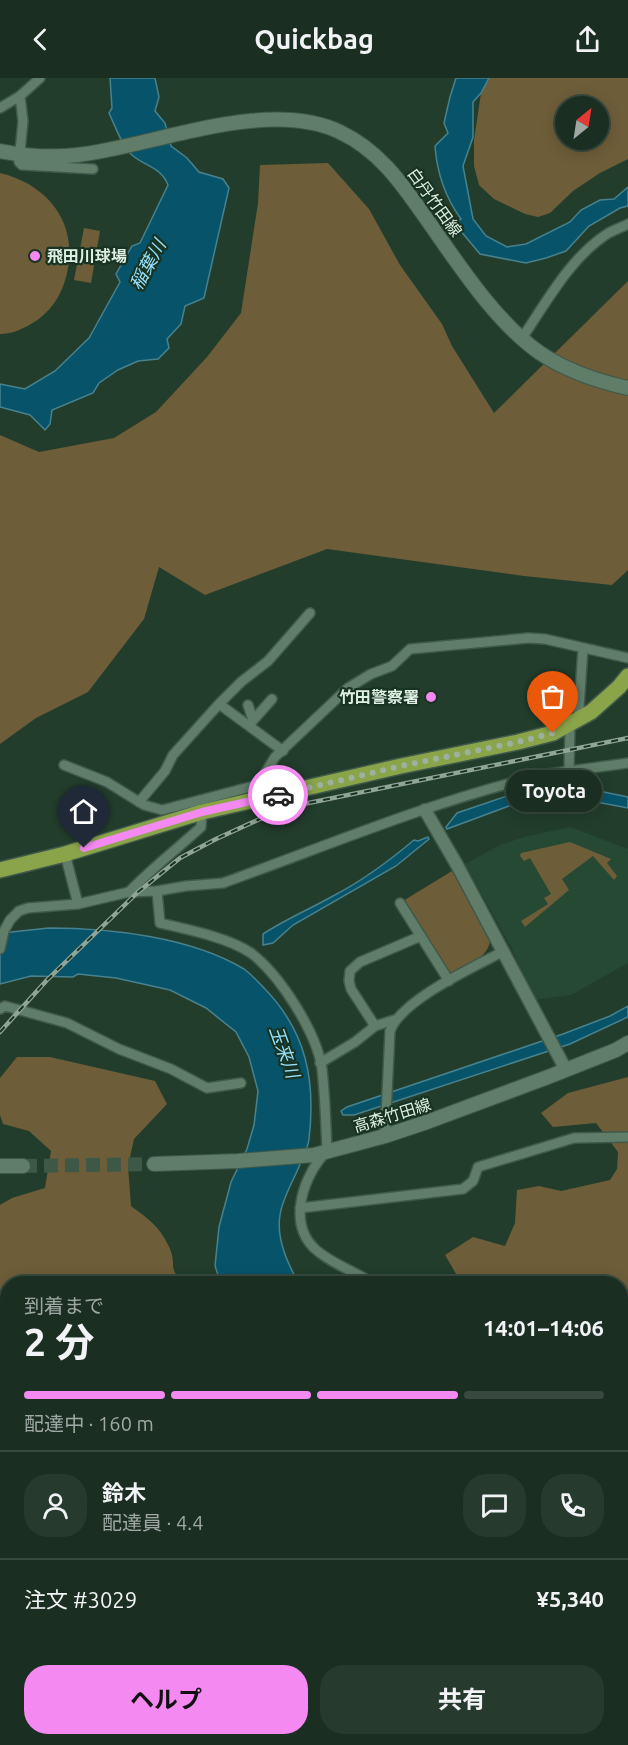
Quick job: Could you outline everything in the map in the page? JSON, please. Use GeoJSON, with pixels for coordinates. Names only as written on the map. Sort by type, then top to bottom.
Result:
{"type":"FeatureCollection","features":[{"type":"Feature","properties":{"kind":"highway"},"geometry":{"type":"LineString","coordinates":[[0,870],[64,854],[202,812],[401,766],[534,739],[574,723],[604,701],[628,676]]}},
{"type":"Feature","properties":{"kind":"main road","name":"白丹竹田線"},"geometry":{"type":"LineString","coordinates":[[20,155],[55,157],[103,150],[249,121],[283,119],[327,127],[366,147],[389,168],[479,291],[522,338],[539,352],[581,375],[628,388]]}},
{"type":"Feature","properties":{"kind":"main road"},"geometry":{"type":"LineString","coordinates":[[0,151],[20,155]]}},
{"type":"Feature","properties":{"kind":"main road","name":"高森竹田線"},"geometry":{"type":"LineString","coordinates":[[154,1164],[219,1162],[320,1153],[566,1070],[628,1043]]}},
{"type":"Feature","properties":{"kind":"main road"},"geometry":{"type":"LineString","coordinates":[[0,1166],[23,1166]]}},
{"type":"Feature","properties":{"kind":"street"},"geometry":{"type":"LineString","coordinates":[[0,108],[20,96],[40,78]]}},
{"type":"Feature","properties":{"kind":"street"},"geometry":{"type":"LineString","coordinates":[[20,96],[24,121],[19,162],[28,167],[93,169]]}},
{"type":"Feature","properties":{"kind":"street"},"geometry":{"type":"LineString","coordinates":[[522,338],[578,260],[608,233],[628,224]]}},
{"type":"Feature","properties":{"kind":"street"},"geometry":{"type":"LineString","coordinates":[[139,802],[165,771],[173,755],[219,704],[241,682],[268,661],[310,613]]}},
{"type":"Feature","properties":{"kind":"street"},"geometry":{"type":"LineString","coordinates":[[64,765],[106,782],[139,802],[162,810],[258,785],[275,758],[348,688],[371,674],[392,666],[410,649],[528,638],[545,639],[628,658]]}},
{"type":"Feature","properties":{"kind":"street"},"geometry":{"type":"LineString","coordinates":[[570,770],[583,649]]}},
{"type":"Feature","properties":{"kind":"street"},"geometry":{"type":"LineString","coordinates":[[251,722],[272,699]]}},
{"type":"Feature","properties":{"kind":"street"},"geometry":{"type":"LineString","coordinates":[[219,704],[251,722],[283,751]]}},
{"type":"Feature","properties":{"kind":"street"},"geometry":{"type":"LineString","coordinates":[[248,705],[251,722]]}},
{"type":"Feature","properties":{"kind":"street"},"geometry":{"type":"LineString","coordinates":[[0,949],[4,931],[10,920],[20,911],[28,908],[78,904],[129,892],[224,883],[425,810],[532,778],[570,770],[628,763]]}},
{"type":"Feature","properties":{"kind":"street"},"geometry":{"type":"LineString","coordinates":[[425,810],[504,951],[566,1070]]}},
{"type":"Feature","properties":{"kind":"street"},"geometry":{"type":"LineString","coordinates":[[129,892],[149,871],[178,849],[201,827],[202,812]]}},
{"type":"Feature","properties":{"kind":"street"},"geometry":{"type":"LineString","coordinates":[[64,854],[78,904]]}},
{"type":"Feature","properties":{"kind":"street"},"geometry":{"type":"LineString","coordinates":[[157,891],[160,923],[196,931],[251,953],[279,981],[308,1030],[320,1063],[320,1153],[306,1181],[300,1208],[302,1228],[313,1246],[332,1261],[359,1276]]}},
{"type":"Feature","properties":{"kind":"street"},"geometry":{"type":"LineString","coordinates":[[400,903],[448,981]]}},
{"type":"Feature","properties":{"kind":"street"},"geometry":{"type":"LineString","coordinates":[[375,1026],[351,989],[350,971],[360,962],[420,936]]}},
{"type":"Feature","properties":{"kind":"street"},"geometry":{"type":"LineString","coordinates":[[320,1063],[355,1042],[375,1026],[394,1020],[431,991],[504,951]]}},
{"type":"Feature","properties":{"kind":"street"},"geometry":{"type":"LineString","coordinates":[[0,1009],[5,1006],[19,1008],[67,1023],[119,1049],[171,1069],[207,1088],[241,1083]]}},
{"type":"Feature","properties":{"kind":"street"},"geometry":{"type":"LineString","coordinates":[[386,1129],[390,1030],[394,1020]]}},
{"type":"Feature","properties":{"kind":"street"},"geometry":{"type":"LineString","coordinates":[[300,1208],[463,1189],[473,1181],[478,1167],[574,1138],[628,1137]]}},
{"type":"Feature","properties":{"kind":"shaded area"},"geometry":{"type":"Polygon","coordinates":[[[489,78],[628,78],[628,159],[600,173],[573,191],[550,213],[538,217],[525,214],[494,199],[479,185],[474,166],[474,140],[481,93],[489,78]]]}},
{"type":"Feature","properties":{"kind":"shaded area"},"geometry":{"type":"Polygon","coordinates":[[[328,163],[369,209],[400,265],[442,324],[452,346],[494,413],[628,281],[628,570],[612,585],[524,576],[327,549],[205,595],[159,567],[144,619],[88,692],[36,718],[0,744],[0,435],[39,452],[114,438],[156,412],[207,357],[241,313],[258,203],[260,165],[328,163]]]}},
{"type":"Feature","properties":{"kind":"shaded area","name":"飛田川球場"},"geometry":{"type":"Polygon","coordinates":[[[0,173],[33,187],[57,210],[69,241],[69,258],[64,284],[49,310],[23,328],[0,334],[0,173]]]}},
{"type":"Feature","properties":{"kind":"shaded area"},"geometry":{"type":"Polygon","coordinates":[[[84,228],[100,231],[91,283],[74,280],[84,228]]]}},
{"type":"Feature","properties":{"kind":"shaded area"},"geometry":{"type":"Polygon","coordinates":[[[570,827],[628,849],[628,963],[571,995],[534,1000],[511,947],[465,864],[500,845],[570,827]]]}},
{"type":"Feature","properties":{"kind":"shaded area"},"geometry":{"type":"Polygon","coordinates":[[[570,842],[611,859],[607,863],[617,876],[614,880],[593,856],[562,879],[569,890],[525,927],[521,921],[548,904],[544,898],[551,894],[530,858],[524,861],[520,856],[521,853],[570,842]]]}},
{"type":"Feature","properties":{"kind":"shaded area"},"geometry":{"type":"Polygon","coordinates":[[[452,871],[490,940],[489,946],[481,957],[451,974],[448,973],[403,901],[452,871]]]}},
{"type":"Feature","properties":{"kind":"shaded area"},"geometry":{"type":"Polygon","coordinates":[[[17,1057],[50,1057],[155,1081],[167,1104],[134,1139],[128,1166],[131,1206],[163,1235],[170,1249],[178,1276],[0,1276],[0,1205],[12,1198],[45,1188],[51,1151],[29,1131],[3,1124],[0,1115],[0,1078],[17,1057]]]}},
{"type":"Feature","properties":{"kind":"shaded area"},"geometry":{"type":"Polygon","coordinates":[[[628,1077],[628,1276],[457,1276],[445,1255],[473,1237],[505,1246],[515,1223],[517,1190],[539,1186],[561,1191],[610,1180],[617,1169],[618,1152],[596,1123],[553,1127],[541,1113],[568,1093],[628,1077]]]}},
{"type":"Feature","properties":{"kind":"water","name":"稲葉川"},"geometry":{"type":"Polygon","coordinates":[[[110,78],[155,78],[159,97],[155,111],[165,123],[171,146],[187,158],[199,172],[223,179],[229,188],[204,298],[185,306],[181,324],[167,339],[169,348],[158,359],[138,361],[118,370],[99,383],[93,393],[52,410],[50,424],[45,430],[30,415],[0,407],[0,384],[25,389],[55,371],[89,338],[120,282],[116,274],[132,246],[140,243],[168,185],[161,174],[132,155],[122,141],[109,113],[112,108],[110,78]]]}},
{"type":"Feature","properties":{"kind":"water"},"geometry":{"type":"Polygon","coordinates":[[[456,78],[489,78],[473,102],[473,137],[463,166],[473,219],[486,236],[507,247],[526,244],[570,222],[581,210],[600,200],[614,199],[628,187],[628,206],[620,208],[589,226],[566,251],[546,258],[526,263],[480,254],[454,223],[461,219],[446,194],[436,156],[435,146],[448,133],[444,123],[456,78]]]}},
{"type":"Feature","properties":{"kind":"water"},"geometry":{"type":"Polygon","coordinates":[[[525,790],[599,791],[628,797],[628,808],[565,796],[525,800],[447,829],[446,827],[457,813],[525,790]]]}},
{"type":"Feature","properties":{"kind":"water"},"geometry":{"type":"Polygon","coordinates":[[[428,837],[429,839],[396,866],[293,925],[273,943],[263,945],[263,934],[354,884],[414,840],[418,841],[428,837]]]}},
{"type":"Feature","properties":{"kind":"water","name":"玉来川"},"geometry":{"type":"Polygon","coordinates":[[[73,928],[150,936],[175,942],[223,958],[244,969],[278,1004],[299,1039],[305,1057],[311,1097],[308,1143],[283,1203],[279,1224],[281,1242],[295,1276],[218,1276],[215,1266],[219,1227],[231,1182],[247,1149],[254,1125],[258,1091],[249,1057],[236,1032],[206,1008],[170,990],[116,978],[78,974],[73,977],[31,976],[0,984],[0,936],[11,932],[73,928]]]}},
{"type":"Feature","properties":{"kind":"water"},"geometry":{"type":"Polygon","coordinates":[[[628,1006],[628,1017],[570,1044],[354,1115],[343,1115],[341,1111],[347,1107],[563,1034],[610,1016],[628,1006]]]}},
{"type":"Feature","properties":{"kind":"tunnel"},"geometry":{"type":"LineString","coordinates":[[23,1166],[154,1164]]}},
{"type":"Feature","properties":{"kind":"railway"},"geometry":{"type":"LineString","coordinates":[[0,1032],[47,980],[138,892],[180,858],[216,839],[284,808],[628,738]]}},
{"type":"Feature","properties":{"kind":"way so far"},"geometry":{"type":"LineString","coordinates":[[278,795],[553,733]]}},
{"type":"Feature","properties":{"kind":"place","name":"飛田川球場"},"geometry":{"type":"Point","coordinates":[35,256]}},
{"type":"Feature","properties":{"kind":"place","name":"竹田警察署"},"geometry":{"type":"Point","coordinates":[431,697]}},
{"type":"Feature","properties":{"kind":"place","name":"Toyota"},"geometry":{"type":"Point","coordinates":[553,733]}},
{"type":"Feature","properties":{"kind":"route"},"geometry":{"type":"LineString","coordinates":[[84,848],[202,812],[278,795]]}}]}
